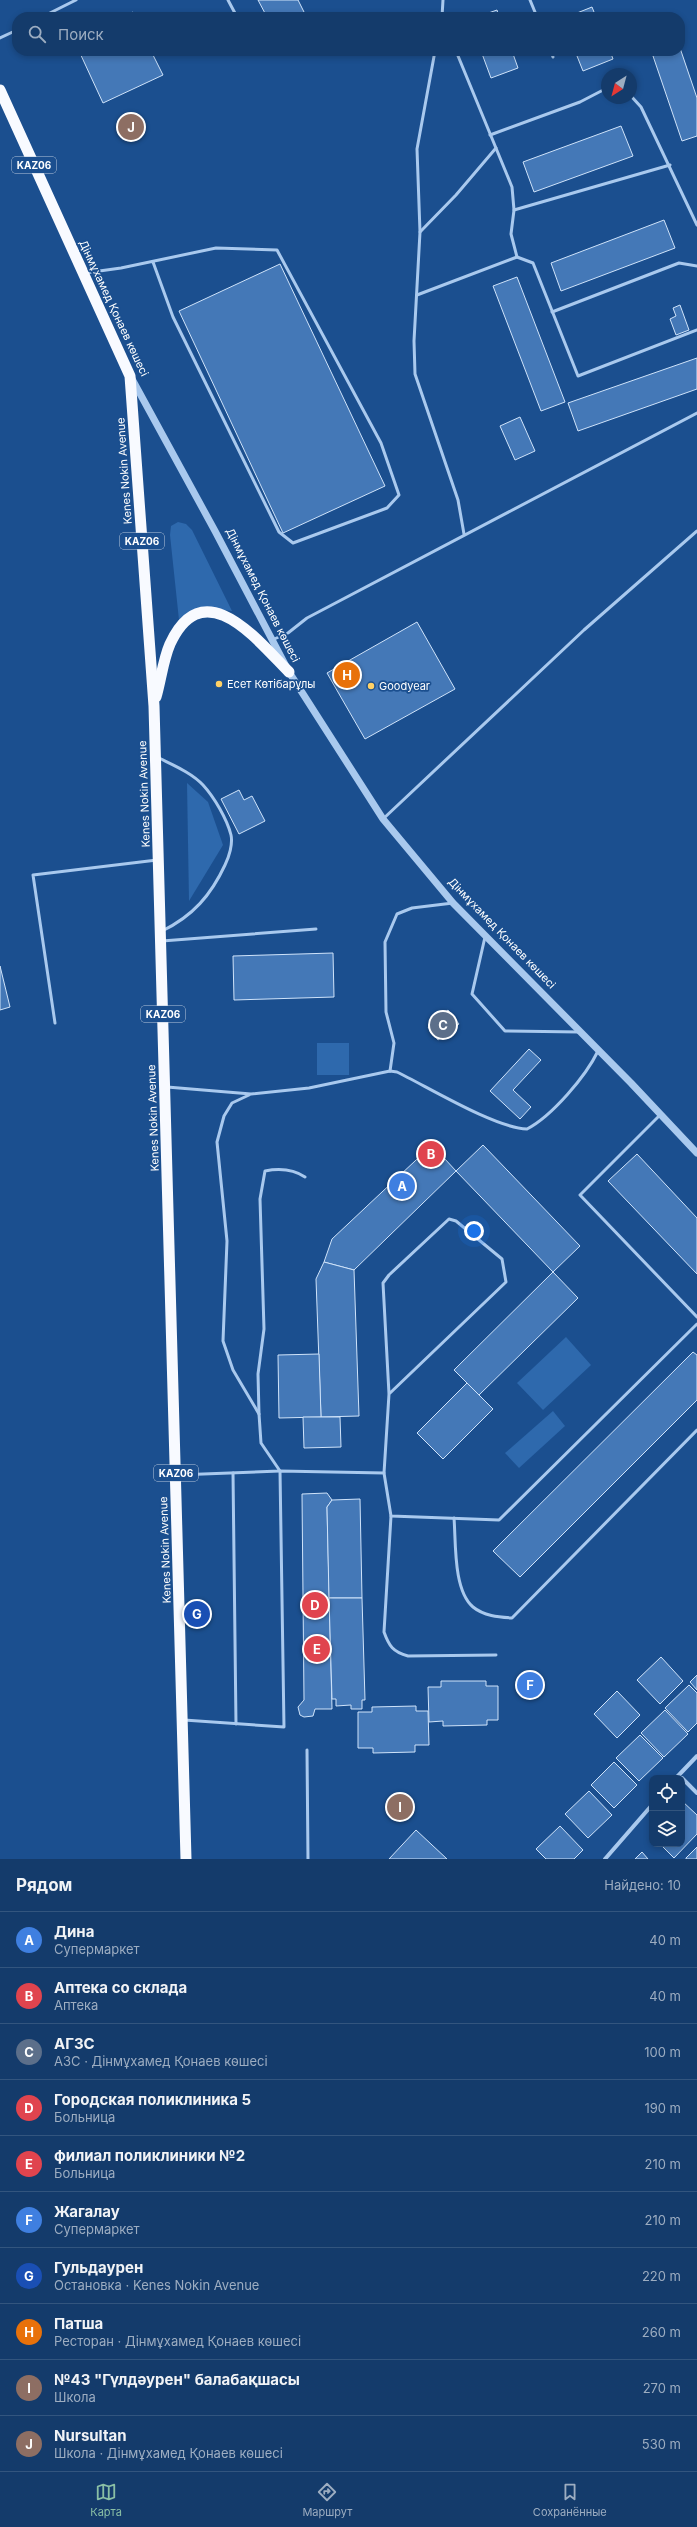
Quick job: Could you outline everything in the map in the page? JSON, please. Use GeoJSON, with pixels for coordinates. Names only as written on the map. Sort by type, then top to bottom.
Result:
{"type":"FeatureCollection","features":[{"type":"Feature","properties":{"kind":"highway","name":"Дінмұхамед Қонаев көшесі"},"geometry":{"type":"LineString","coordinates":[[0,90],[130,376]]}},
{"type":"Feature","properties":{"kind":"highway","name":"Kenes Nokin Avenue"},"geometry":{"type":"LineString","coordinates":[[130,376],[154,706],[156,756],[186,1859]]}},
{"type":"Feature","properties":{"kind":"highway"},"geometry":{"type":"LineString","coordinates":[[154,706],[174,637],[185,622],[206,612],[223,615],[242,624],[289,672]]}},
{"type":"Feature","properties":{"kind":"street","name":"Дінмұхамед Қонаев көшесі"},"geometry":{"type":"LineString","coordinates":[[130,376],[289,672],[383,819],[453,903],[697,1153]]}},
{"type":"Feature","properties":{"kind":"street"},"geometry":{"type":"LineString","coordinates":[[682,1775],[697,1756]]}},
{"type":"Feature","properties":{"kind":"street"},"geometry":{"type":"LineString","coordinates":[[685,1782],[697,1793]]}},
{"type":"Feature","properties":{"kind":"street"},"geometry":{"type":"LineString","coordinates":[[605,1859],[649,1808]]}},
{"type":"Feature","properties":{"kind":"lane"},"geometry":{"type":"LineString","coordinates":[[52,12],[76,0]]}},
{"type":"Feature","properties":{"kind":"lane"},"geometry":{"type":"LineString","coordinates":[[228,0],[234,12]]}},
{"type":"Feature","properties":{"kind":"lane"},"geometry":{"type":"LineString","coordinates":[[442,12],[443,0]]}},
{"type":"Feature","properties":{"kind":"lane"},"geometry":{"type":"LineString","coordinates":[[530,0],[535,12]]}},
{"type":"Feature","properties":{"kind":"lane"},"geometry":{"type":"LineString","coordinates":[[0,38],[12,32]]}},
{"type":"Feature","properties":{"kind":"lane"},"geometry":{"type":"LineString","coordinates":[[434,56],[417,149],[420,232],[414,341],[415,374],[458,500],[464,534]]}},
{"type":"Feature","properties":{"kind":"lane"},"geometry":{"type":"LineString","coordinates":[[458,56],[512,187],[514,210],[511,234],[517,257]]}},
{"type":"Feature","properties":{"kind":"lane"},"geometry":{"type":"LineString","coordinates":[[490,135],[580,102],[601,91]]}},
{"type":"Feature","properties":{"kind":"lane"},"geometry":{"type":"LineString","coordinates":[[637,103],[641,107],[670,165],[697,226]]}},
{"type":"Feature","properties":{"kind":"lane"},"geometry":{"type":"LineString","coordinates":[[420,232],[456,195],[496,148]]}},
{"type":"Feature","properties":{"kind":"lane"},"geometry":{"type":"LineString","coordinates":[[514,210],[670,165]]}},
{"type":"Feature","properties":{"kind":"lane"},"geometry":{"type":"LineString","coordinates":[[84,273],[153,262],[216,248],[277,250],[381,443],[399,495],[387,508],[293,543],[279,532],[173,317],[153,262]]}},
{"type":"Feature","properties":{"kind":"lane"},"geometry":{"type":"LineString","coordinates":[[417,295],[517,257],[533,263],[578,376],[697,330]]}},
{"type":"Feature","properties":{"kind":"lane"},"geometry":{"type":"LineString","coordinates":[[552,312],[679,263],[697,266]]}},
{"type":"Feature","properties":{"kind":"lane"},"geometry":{"type":"LineString","coordinates":[[272,640],[288,633],[307,618],[464,534],[697,413]]}},
{"type":"Feature","properties":{"kind":"lane"},"geometry":{"type":"LineString","coordinates":[[383,819],[584,630],[697,531]]}},
{"type":"Feature","properties":{"kind":"lane"},"geometry":{"type":"LineString","coordinates":[[156,756],[181,769],[203,784],[217,805],[231,836],[229,856],[216,885],[199,907],[161,936]]}},
{"type":"Feature","properties":{"kind":"lane"},"geometry":{"type":"LineString","coordinates":[[55,1022],[33,875],[158,860]]}},
{"type":"Feature","properties":{"kind":"lane"},"geometry":{"type":"LineString","coordinates":[[390,1071],[394,1043],[386,1012],[385,942],[397,914],[412,908],[453,903]]}},
{"type":"Feature","properties":{"kind":"lane"},"geometry":{"type":"LineString","coordinates":[[161,936],[316,929]]}},
{"type":"Feature","properties":{"kind":"lane"},"geometry":{"type":"LineString","coordinates":[[485,936],[472,994],[505,1031],[580,1032]]}},
{"type":"Feature","properties":{"kind":"lane"},"geometry":{"type":"LineString","coordinates":[[165,1087],[251,1094],[309,1088],[390,1071],[402,1074],[480,1114],[518,1129],[527,1129],[554,1108],[592,1063],[598,1051]]}},
{"type":"Feature","properties":{"kind":"lane"},"geometry":{"type":"LineString","coordinates":[[251,1094],[232,1103],[224,1116],[218,1142],[227,1241],[223,1341],[233,1370],[259,1414]]}},
{"type":"Feature","properties":{"kind":"lane"},"geometry":{"type":"LineString","coordinates":[[660,1115],[580,1195],[697,1317]]}},
{"type":"Feature","properties":{"kind":"lane"},"geometry":{"type":"LineString","coordinates":[[183,1720],[284,1727],[280,1472],[261,1443],[259,1414],[258,1374],[264,1329],[260,1199],[265,1171],[275,1169],[296,1171],[305,1177]]}},
{"type":"Feature","properties":{"kind":"lane"},"geometry":{"type":"LineString","coordinates":[[389,1394],[506,1282],[502,1259],[449,1219],[389,1275],[384,1282],[389,1394],[384,1473],[391,1516],[384,1632],[388,1645],[396,1653],[408,1656],[496,1655]]}},
{"type":"Feature","properties":{"kind":"lane"},"geometry":{"type":"LineString","coordinates":[[391,1516],[499,1520],[697,1324]]}},
{"type":"Feature","properties":{"kind":"lane"},"geometry":{"type":"LineString","coordinates":[[454,1518],[457,1565],[462,1589],[473,1607],[490,1616],[512,1618],[697,1430]]}},
{"type":"Feature","properties":{"kind":"lane"},"geometry":{"type":"LineString","coordinates":[[176,1475],[280,1472],[384,1473]]}},
{"type":"Feature","properties":{"kind":"lane"},"geometry":{"type":"LineString","coordinates":[[233,1473],[236,1724]]}},
{"type":"Feature","properties":{"kind":"lane"},"geometry":{"type":"LineString","coordinates":[[307,1750],[308,1859]]}},
{"type":"Feature","properties":{"kind":"shaded area"},"geometry":{"type":"Polygon","coordinates":[[[178,522],[186,524],[192,530],[232,611],[218,610],[198,612],[179,620],[170,535],[171,526],[178,522]]]}},
{"type":"Feature","properties":{"kind":"shaded area"},"geometry":{"type":"Polygon","coordinates":[[[187,783],[208,802],[223,845],[189,901],[187,783]]]}},
{"type":"Feature","properties":{"kind":"shaded area"},"geometry":{"type":"Polygon","coordinates":[[[317,1043],[349,1043],[349,1075],[317,1075],[317,1043]]]}},
{"type":"Feature","properties":{"kind":"shaded area"},"geometry":{"type":"Polygon","coordinates":[[[566,1337],[591,1365],[543,1410],[517,1383],[566,1337]]]}},
{"type":"Feature","properties":{"kind":"shaded area"},"geometry":{"type":"Polygon","coordinates":[[[553,1411],[565,1426],[519,1468],[505,1453],[553,1411]]]}},
{"type":"Feature","properties":{"kind":"building"},"geometry":{"type":"Polygon","coordinates":[[[258,0],[298,0],[304,12],[264,12],[258,0]]]}},
{"type":"Feature","properties":{"kind":"building"},"geometry":{"type":"Polygon","coordinates":[[[592,7],[594,12],[580,12],[592,7]]]}},
{"type":"Feature","properties":{"kind":"building"},"geometry":{"type":"Polygon","coordinates":[[[81,56],[154,56],[163,75],[103,103],[81,56]]]}},
{"type":"Feature","properties":{"kind":"building"},"geometry":{"type":"Polygon","coordinates":[[[483,56],[514,56],[518,68],[491,78],[483,56]]]}},
{"type":"Feature","properties":{"kind":"building"},"geometry":{"type":"Polygon","coordinates":[[[577,56],[612,56],[613,59],[583,71],[577,56]]]}},
{"type":"Feature","properties":{"kind":"building"},"geometry":{"type":"Polygon","coordinates":[[[653,56],[683,56],[697,98],[697,136],[682,141],[653,56]]]}},
{"type":"Feature","properties":{"kind":"building"},"geometry":{"type":"Polygon","coordinates":[[[621,126],[633,156],[534,192],[523,162],[621,126]]]}},
{"type":"Feature","properties":{"kind":"building"},"geometry":{"type":"Polygon","coordinates":[[[664,220],[675,248],[561,291],[551,263],[664,220]]]}},
{"type":"Feature","properties":{"kind":"building"},"geometry":{"type":"Polygon","coordinates":[[[280,264],[385,486],[283,533],[179,311],[280,264]]]}},
{"type":"Feature","properties":{"kind":"building"},"geometry":{"type":"Polygon","coordinates":[[[517,277],[565,402],[541,411],[493,286],[517,277]]]}},
{"type":"Feature","properties":{"kind":"building"},"geometry":{"type":"Polygon","coordinates":[[[680,305],[689,330],[676,335],[670,319],[676,316],[673,308],[680,305]]]}},
{"type":"Feature","properties":{"kind":"building"},"geometry":{"type":"Polygon","coordinates":[[[697,358],[697,389],[578,431],[568,403],[697,358]]]}},
{"type":"Feature","properties":{"kind":"building"},"geometry":{"type":"Polygon","coordinates":[[[520,417],[535,451],[515,460],[500,426],[520,417]]]}},
{"type":"Feature","properties":{"kind":"building"},"geometry":{"type":"Polygon","coordinates":[[[417,622],[455,689],[365,739],[327,673],[417,622]]]}},
{"type":"Feature","properties":{"kind":"building"},"geometry":{"type":"Polygon","coordinates":[[[239,790],[244,800],[252,796],[265,821],[239,834],[221,799],[239,790]]]}},
{"type":"Feature","properties":{"kind":"building"},"geometry":{"type":"Polygon","coordinates":[[[333,953],[334,997],[234,1000],[233,956],[333,953]]]}},
{"type":"Feature","properties":{"kind":"building"},"geometry":{"type":"Polygon","coordinates":[[[0,966],[10,1007],[0,1010],[0,966]]]}},
{"type":"Feature","properties":{"kind":"building"},"geometry":{"type":"Polygon","coordinates":[[[448,1010],[459,1024],[438,1040],[428,1027],[448,1010]]]}},
{"type":"Feature","properties":{"kind":"building"},"geometry":{"type":"Polygon","coordinates":[[[529,1049],[541,1060],[513,1090],[531,1107],[520,1119],[490,1091],[529,1049]]]}},
{"type":"Feature","properties":{"kind":"building"},"geometry":{"type":"Polygon","coordinates":[[[432,1145],[456,1171],[354,1270],[324,1262],[332,1239],[432,1145]]]}},
{"type":"Feature","properties":{"kind":"building"},"geometry":{"type":"Polygon","coordinates":[[[483,1145],[580,1246],[553,1272],[456,1171],[483,1145]]]}},
{"type":"Feature","properties":{"kind":"building"},"geometry":{"type":"Polygon","coordinates":[[[637,1154],[697,1218],[697,1274],[608,1181],[637,1154]]]}},
{"type":"Feature","properties":{"kind":"building"},"geometry":{"type":"Polygon","coordinates":[[[324,1262],[354,1270],[359,1416],[321,1417],[316,1279],[324,1262]]]}},
{"type":"Feature","properties":{"kind":"building"},"geometry":{"type":"Polygon","coordinates":[[[553,1272],[578,1298],[479,1395],[454,1370],[553,1272]]]}},
{"type":"Feature","properties":{"kind":"building"},"geometry":{"type":"Polygon","coordinates":[[[693,1352],[697,1355],[697,1400],[520,1577],[493,1551],[693,1352]]]}},
{"type":"Feature","properties":{"kind":"building"},"geometry":{"type":"Polygon","coordinates":[[[319,1354],[321,1417],[279,1418],[278,1355],[319,1354]]]}},
{"type":"Feature","properties":{"kind":"building"},"geometry":{"type":"Polygon","coordinates":[[[467,1383],[493,1409],[443,1459],[417,1433],[467,1383]]]}},
{"type":"Feature","properties":{"kind":"building"},"geometry":{"type":"Polygon","coordinates":[[[303,1417],[340,1417],[341,1447],[304,1448],[303,1417]]]}},
{"type":"Feature","properties":{"kind":"building"},"geometry":{"type":"Polygon","coordinates":[[[327,1493],[332,1500],[327,1507],[332,1709],[315,1709],[313,1716],[304,1717],[300,1715],[298,1707],[304,1700],[302,1494],[327,1493]]]}},
{"type":"Feature","properties":{"kind":"building"},"geometry":{"type":"Polygon","coordinates":[[[360,1499],[362,1598],[329,1598],[327,1507],[332,1500],[360,1499]]]}},
{"type":"Feature","properties":{"kind":"building"},"geometry":{"type":"Polygon","coordinates":[[[329,1598],[362,1598],[365,1700],[362,1700],[362,1709],[351,1709],[351,1705],[336,1706],[336,1699],[332,1699],[329,1598]]]}},
{"type":"Feature","properties":{"kind":"building"},"geometry":{"type":"Polygon","coordinates":[[[661,1657],[683,1681],[660,1704],[637,1680],[661,1657]]]}},
{"type":"Feature","properties":{"kind":"building"},"geometry":{"type":"Polygon","coordinates":[[[697,1675],[697,1690],[690,1682],[697,1675]]]}},
{"type":"Feature","properties":{"kind":"building"},"geometry":{"type":"Polygon","coordinates":[[[441,1681],[486,1681],[486,1686],[498,1686],[498,1720],[487,1720],[487,1725],[443,1726],[443,1721],[429,1722],[428,1687],[441,1687],[441,1681]]]}},
{"type":"Feature","properties":{"kind":"building"},"geometry":{"type":"Polygon","coordinates":[[[689,1685],[697,1693],[697,1723],[688,1732],[665,1708],[689,1685]]]}},
{"type":"Feature","properties":{"kind":"building"},"geometry":{"type":"Polygon","coordinates":[[[617,1691],[640,1715],[617,1738],[594,1714],[617,1691]]]}},
{"type":"Feature","properties":{"kind":"building"},"geometry":{"type":"Polygon","coordinates":[[[416,1706],[416,1711],[428,1711],[429,1745],[415,1745],[415,1752],[373,1753],[373,1748],[358,1748],[358,1712],[372,1712],[372,1707],[416,1706]]]}},
{"type":"Feature","properties":{"kind":"building"},"geometry":{"type":"Polygon","coordinates":[[[665,1710],[688,1734],[664,1757],[641,1733],[665,1710]]]}},
{"type":"Feature","properties":{"kind":"building"},"geometry":{"type":"Polygon","coordinates":[[[640,1735],[663,1758],[639,1781],[616,1758],[640,1735]]]}},
{"type":"Feature","properties":{"kind":"building"},"geometry":{"type":"Polygon","coordinates":[[[614,1762],[637,1785],[614,1808],[591,1785],[614,1762]]]}},
{"type":"Feature","properties":{"kind":"building"},"geometry":{"type":"Polygon","coordinates":[[[589,1791],[612,1815],[588,1838],[565,1814],[589,1791]]]}},
{"type":"Feature","properties":{"kind":"building"},"geometry":{"type":"Polygon","coordinates":[[[685,1804],[697,1815],[697,1834],[685,1847],[685,1804]]]}},
{"type":"Feature","properties":{"kind":"building"},"geometry":{"type":"Polygon","coordinates":[[[560,1826],[583,1850],[574,1859],[546,1859],[536,1849],[560,1826]]]}},
{"type":"Feature","properties":{"kind":"building"},"geometry":{"type":"Polygon","coordinates":[[[416,1830],[447,1859],[389,1859],[416,1830]]]}},
{"type":"Feature","properties":{"kind":"building"},"geometry":{"type":"Polygon","coordinates":[[[663,1847],[685,1847],[674,1858],[663,1847]]]}},
{"type":"Feature","properties":{"kind":"building"},"geometry":{"type":"Polygon","coordinates":[[[697,1847],[697,1859],[686,1859],[686,1858],[697,1847]]]}},
{"type":"Feature","properties":{"kind":"building"},"geometry":{"type":"Polygon","coordinates":[[[642,1852],[648,1859],[635,1859],[642,1852]]]}},
{"type":"Feature","properties":{"kind":"place","name":"Nursultan"},"geometry":{"type":"Point","coordinates":[131,127]}},
{"type":"Feature","properties":{"kind":"place","name":"Патша"},"geometry":{"type":"Point","coordinates":[347,675]}},
{"type":"Feature","properties":{"kind":"place","name":"Есет Көтібарұлы"},"geometry":{"type":"Point","coordinates":[219,684]}},
{"type":"Feature","properties":{"kind":"place","name":"Goodyear"},"geometry":{"type":"Point","coordinates":[371,686]}},
{"type":"Feature","properties":{"kind":"place","name":"АГЗС"},"geometry":{"type":"Point","coordinates":[443,1025]}},
{"type":"Feature","properties":{"kind":"place","name":"Аптека со склада"},"geometry":{"type":"Point","coordinates":[431,1154]}},
{"type":"Feature","properties":{"kind":"place","name":"Дина"},"geometry":{"type":"Point","coordinates":[402,1186]}},
{"type":"Feature","properties":{"kind":"place","name":"Городская поликлиника 5"},"geometry":{"type":"Point","coordinates":[315,1605]}},
{"type":"Feature","properties":{"kind":"place","name":"Гульдаурен"},"geometry":{"type":"Point","coordinates":[197,1614]}},
{"type":"Feature","properties":{"kind":"place","name":"филиал поликлиники №2"},"geometry":{"type":"Point","coordinates":[317,1649]}},
{"type":"Feature","properties":{"kind":"place","name":"Жагалау"},"geometry":{"type":"Point","coordinates":[530,1685]}},
{"type":"Feature","properties":{"kind":"place","name":"№43 \"Гүлдәурен\" балабақшасы"},"geometry":{"type":"Point","coordinates":[400,1807]}}]}
